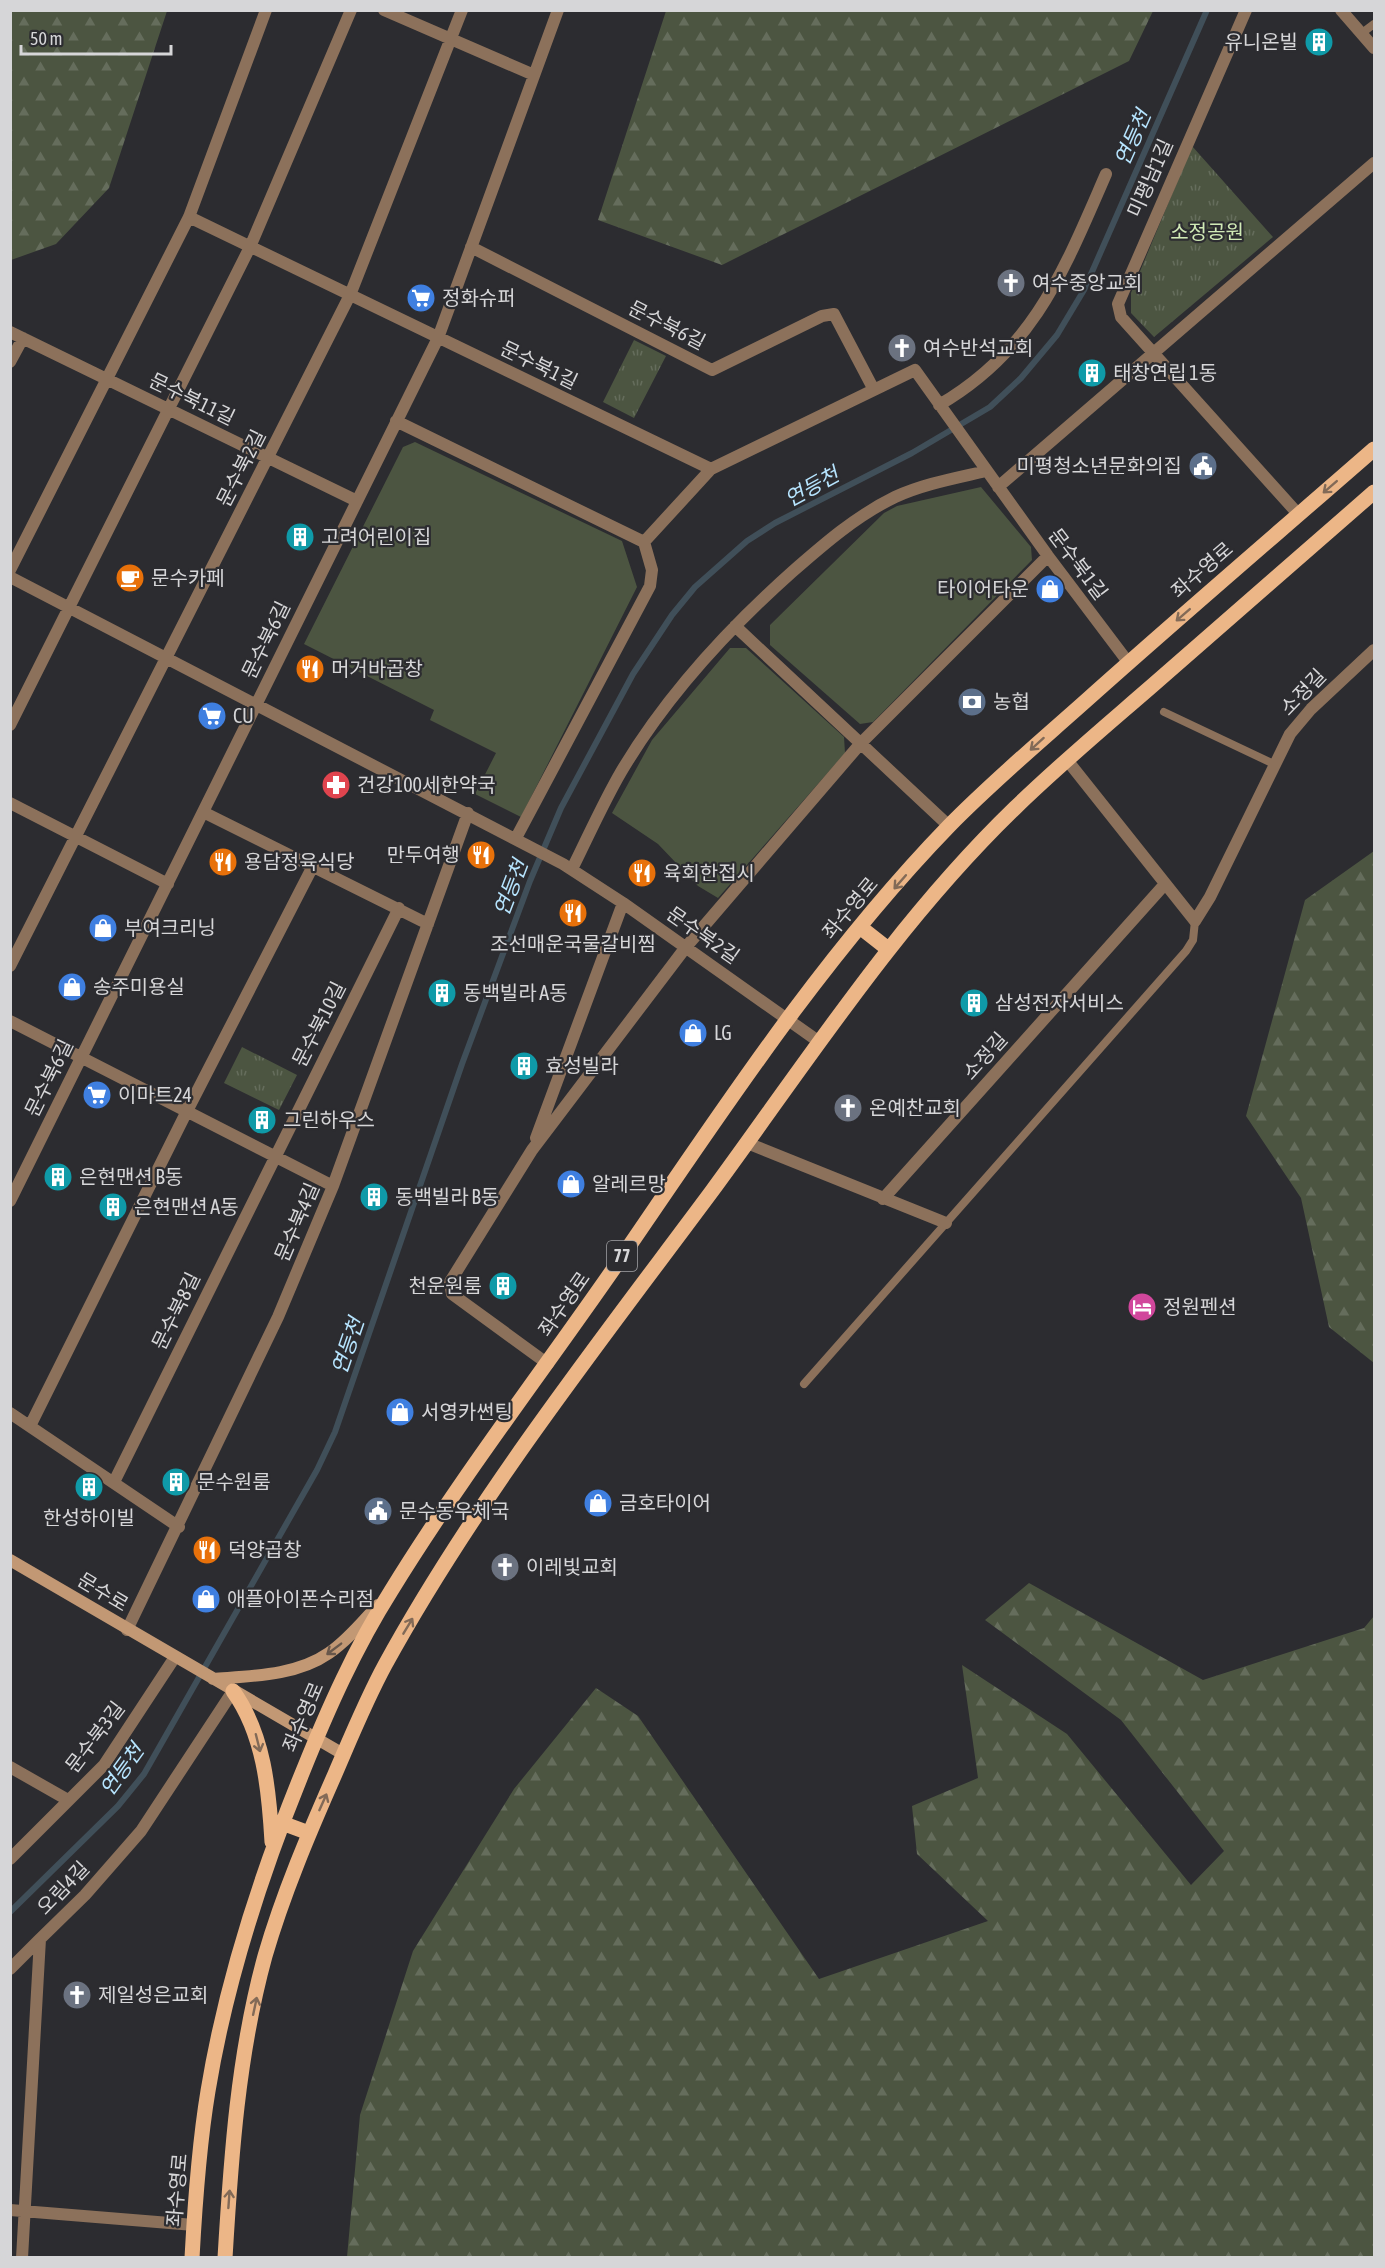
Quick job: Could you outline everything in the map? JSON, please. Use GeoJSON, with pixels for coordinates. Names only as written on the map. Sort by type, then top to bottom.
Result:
{"type":"FeatureCollection","features":[{"type":"Feature","properties":{"kind":"main road","name":"좌수영로"},"geometry":{"type":"LineString","coordinates":[[192,2258],[207,2095],[224,2008],[282,1823],[347,1669],[389,1593],[473,1465],[548,1364],[787,1019],[860,927],[949,826],[1128,662],[1374,449]]}},
{"type":"Feature","properties":{"kind":"main road","name":"77"},"geometry":{"type":"LineString","coordinates":[[225,2258],[232,2150],[244,2054],[265,1957],[309,1833],[384,1667],[485,1504],[547,1414],[747,1143],[818,1041],[888,949],[963,862],[1016,807],[1067,760],[1374,492]]}},
{"type":"Feature","properties":{"kind":"main road"},"geometry":{"type":"LineString","coordinates":[[860,927],[888,949]]}},
{"type":"Feature","properties":{"kind":"main road"},"geometry":{"type":"LineString","coordinates":[[233,1691],[253,1725],[257,1740],[269,1799],[272,1852]]}},
{"type":"Feature","properties":{"kind":"main road"},"geometry":{"type":"LineString","coordinates":[[282,1823],[309,1833]]}},
{"type":"Feature","properties":{"kind":"street"},"geometry":{"type":"LineString","coordinates":[[10,570],[189,218],[266,10]]}},
{"type":"Feature","properties":{"kind":"street"},"geometry":{"type":"LineString","coordinates":[[10,725],[250,247],[351,10]]}},
{"type":"Feature","properties":{"kind":"street"},"geometry":{"type":"LineString","coordinates":[[384,10],[534,75]]}},
{"type":"Feature","properties":{"kind":"street"},"geometry":{"type":"LineString","coordinates":[[350,295],[462,10]]}},
{"type":"Feature","properties":{"kind":"street","name":"문수북6길"},"geometry":{"type":"LineString","coordinates":[[10,1201],[438,338],[558,10]]}},
{"type":"Feature","properties":{"kind":"street","name":"미평남1길"},"geometry":{"type":"LineString","coordinates":[[1246,10],[1118,298],[1121,317],[1299,515]]}},
{"type":"Feature","properties":{"kind":"street"},"geometry":{"type":"LineString","coordinates":[[1341,10],[1374,48]]}},
{"type":"Feature","properties":{"kind":"street"},"geometry":{"type":"LineString","coordinates":[[998,488],[1374,163]]}},
{"type":"Feature","properties":{"kind":"street"},"geometry":{"type":"LineString","coordinates":[[644,542],[711,470],[915,370],[941,408],[975,384],[1010,349],[1058,281],[1106,174]]}},
{"type":"Feature","properties":{"kind":"street","name":"문수북1길"},"geometry":{"type":"LineString","coordinates":[[189,218],[711,470]]}},
{"type":"Feature","properties":{"kind":"street","name":"문수북6길"},"geometry":{"type":"LineString","coordinates":[[471,247],[712,370],[822,316],[834,314],[874,390]]}},
{"type":"Feature","properties":{"kind":"street","name":"문수북2길"},"geometry":{"type":"LineString","coordinates":[[167,658],[350,295]]}},
{"type":"Feature","properties":{"kind":"street","name":"문수북11길"},"geometry":{"type":"LineString","coordinates":[[10,332],[357,501]]}},
{"type":"Feature","properties":{"kind":"street"},"geometry":{"type":"LineString","coordinates":[[10,362],[23,338]]}},
{"type":"Feature","properties":{"kind":"street","name":"문수북1길"},"geometry":{"type":"LineString","coordinates":[[941,408],[1128,662]]}},
{"type":"Feature","properties":{"kind":"street"},"geometry":{"type":"LineString","coordinates":[[10,577],[516,838],[650,586],[652,570],[644,542],[396,421]]}},
{"type":"Feature","properties":{"kind":"street"},"geometry":{"type":"LineString","coordinates":[[567,866],[637,747],[675,694],[735,626],[827,541],[883,503],[909,492],[986,471]]}},
{"type":"Feature","properties":{"kind":"street"},"geometry":{"type":"LineString","coordinates":[[548,1364],[452,1294],[449,1288],[450,1282],[532,1150],[686,947],[861,743],[1048,556]]}},
{"type":"Feature","properties":{"kind":"street"},"geometry":{"type":"LineString","coordinates":[[735,626],[949,826]]}},
{"type":"Feature","properties":{"kind":"street","name":"소정길"},"geometry":{"type":"LineString","coordinates":[[1195,921],[1210,897],[1274,764],[1297,724],[1374,650]]}},
{"type":"Feature","properties":{"kind":"street"},"geometry":{"type":"LineString","coordinates":[[10,966],[167,658]]}},
{"type":"Feature","properties":{"kind":"street"},"geometry":{"type":"LineString","coordinates":[[1067,760],[1195,921]]}},
{"type":"Feature","properties":{"kind":"street"},"geometry":{"type":"LineString","coordinates":[[10,803],[168,884]]}},
{"type":"Feature","properties":{"kind":"street"},"geometry":{"type":"LineString","coordinates":[[203,812],[428,924]]}},
{"type":"Feature","properties":{"kind":"street","name":"문수북4길"},"geometry":{"type":"LineString","coordinates":[[128,1630],[278,1317],[333,1186],[468,813]]}},
{"type":"Feature","properties":{"kind":"street","name":"문수북2길"},"geometry":{"type":"LineString","coordinates":[[516,838],[567,866],[623,903],[818,1041]]}},
{"type":"Feature","properties":{"kind":"street"},"geometry":{"type":"LineString","coordinates":[[30,1426],[186,1113],[313,866]]}},
{"type":"Feature","properties":{"kind":"street","name":"소정길"},"geometry":{"type":"LineString","coordinates":[[883,1198],[1165,884]]}},
{"type":"Feature","properties":{"kind":"street"},"geometry":{"type":"LineString","coordinates":[[532,1150],[623,903]]}},
{"type":"Feature","properties":{"kind":"street","name":"문수북10길"},"geometry":{"type":"LineString","coordinates":[[274,1158],[399,908]]}},
{"type":"Feature","properties":{"kind":"street"},"geometry":{"type":"LineString","coordinates":[[10,1021],[274,1158],[333,1186]]}},
{"type":"Feature","properties":{"kind":"street"},"geometry":{"type":"LineString","coordinates":[[747,1143],[946,1223]]}},
{"type":"Feature","properties":{"kind":"street","name":"문수북8길"},"geometry":{"type":"LineString","coordinates":[[114,1482],[274,1158]]}},
{"type":"Feature","properties":{"kind":"street"},"geometry":{"type":"LineString","coordinates":[[10,1413],[179,1527]]}},
{"type":"Feature","properties":{"kind":"street","name":"문수로"},"geometry":{"type":"LineString","coordinates":[[10,1560],[233,1691]]}},
{"type":"Feature","properties":{"kind":"street"},"geometry":{"type":"LineString","coordinates":[[213,1679],[276,1672],[313,1662],[342,1644],[389,1593]]}},
{"type":"Feature","properties":{"kind":"street","name":"문수북3길"},"geometry":{"type":"LineString","coordinates":[[10,1858],[104,1765],[175,1657]]}},
{"type":"Feature","properties":{"kind":"street"},"geometry":{"type":"LineString","coordinates":[[233,1691],[343,1754]]}},
{"type":"Feature","properties":{"kind":"street","name":"오림4길"},"geometry":{"type":"LineString","coordinates":[[22,2258],[40,1939],[85,1895],[141,1831],[233,1691]]}},
{"type":"Feature","properties":{"kind":"street"},"geometry":{"type":"LineString","coordinates":[[10,1767],[68,1800]]}},
{"type":"Feature","properties":{"kind":"street"},"geometry":{"type":"LineString","coordinates":[[10,1969],[40,1939]]}},
{"type":"Feature","properties":{"kind":"street"},"geometry":{"type":"LineString","coordinates":[[10,2210],[194,2225]]}},
{"type":"Feature","properties":{"kind":"lane"},"geometry":{"type":"LineString","coordinates":[[1362,33],[1374,24]]}},
{"type":"Feature","properties":{"kind":"lane"},"geometry":{"type":"LineString","coordinates":[[1164,712],[1274,764]]}},
{"type":"Feature","properties":{"kind":"lane"},"geometry":{"type":"LineString","coordinates":[[804,1384],[1186,951],[1192,940],[1195,921]]}},
{"type":"Feature","properties":{"kind":"green space"},"geometry":{"type":"Polygon","coordinates":[[[666,10],[1153,11],[1129,61],[722,265],[598,220],[666,10]]]}},
{"type":"Feature","properties":{"kind":"green space"},"geometry":{"type":"Polygon","coordinates":[[[10,11],[167,11],[109,188],[56,244],[11,260],[10,11]]]}},
{"type":"Feature","properties":{"kind":"green space","name":"소정공원"},"geometry":{"type":"Polygon","coordinates":[[[1192,146],[1273,237],[1154,337],[1131,313],[1131,293],[1192,146]]]}},
{"type":"Feature","properties":{"kind":"green space"},"geometry":{"type":"Polygon","coordinates":[[[634,340],[666,356],[634,418],[603,402],[634,340]]]}},
{"type":"Feature","properties":{"kind":"green space"},"geometry":{"type":"Polygon","coordinates":[[[415,442],[622,541],[637,587],[521,817],[475,794],[496,753],[430,720],[434,710],[304,644],[403,447],[415,442]]]}},
{"type":"Feature","properties":{"kind":"green space"},"geometry":{"type":"Polygon","coordinates":[[[981,487],[1031,547],[1032,560],[873,722],[860,724],[770,645],[770,625],[884,513],[897,506],[981,487]]]}},
{"type":"Feature","properties":{"kind":"green space"},"geometry":{"type":"Polygon","coordinates":[[[730,648],[746,648],[844,737],[845,753],[718,898],[698,886],[658,844],[612,813],[652,740],[730,648]]]}},
{"type":"Feature","properties":{"kind":"green space"},"geometry":{"type":"Polygon","coordinates":[[[1374,851],[1374,1363],[1329,1327],[1301,1198],[1246,1116],[1305,900],[1374,851]]]}},
{"type":"Feature","properties":{"kind":"green space"},"geometry":{"type":"Polygon","coordinates":[[[242,1047],[297,1075],[279,1110],[224,1083],[242,1047]]]}},
{"type":"Feature","properties":{"kind":"green space"},"geometry":{"type":"Polygon","coordinates":[[[1029,1583],[1203,1680],[1364,1628],[1374,1616],[1374,2257],[347,2257],[360,2115],[413,1951],[514,1789],[596,1688],[638,1716],[819,1979],[988,1921],[917,1854],[912,1806],[978,1778],[962,1665],[1067,1734],[1191,1885],[1224,1851],[1121,1720],[985,1620],[1029,1583]]]}},
{"type":"Feature","properties":{"kind":"waterway","name":"연등천"},"geometry":{"type":"LineString","coordinates":[[10,1912],[118,1806],[144,1774],[317,1470],[335,1432],[462,1064],[530,881],[561,808],[633,674],[672,615],[695,587],[747,541],[775,523],[912,453],[990,407],[1021,378],[1057,335],[1084,290],[1207,10]]}},
{"type":"Feature","properties":{"kind":"place","name":"유니온빌"},"geometry":{"type":"Point","coordinates":[1319,42]}},
{"type":"Feature","properties":{"kind":"place","name":"여수중앙교회"},"geometry":{"type":"Point","coordinates":[1011,283]}},
{"type":"Feature","properties":{"kind":"place","name":"정화슈퍼"},"geometry":{"type":"Point","coordinates":[421,298]}},
{"type":"Feature","properties":{"kind":"place","name":"여수반석교회"},"geometry":{"type":"Point","coordinates":[902,348]}},
{"type":"Feature","properties":{"kind":"place","name":"태창연립 1동"},"geometry":{"type":"Point","coordinates":[1092,373]}},
{"type":"Feature","properties":{"kind":"place","name":"미평청소년문화의집"},"geometry":{"type":"Point","coordinates":[1203,466]}},
{"type":"Feature","properties":{"kind":"place","name":"고려어린이집"},"geometry":{"type":"Point","coordinates":[300,537]}},
{"type":"Feature","properties":{"kind":"place","name":"문수카페"},"geometry":{"type":"Point","coordinates":[130,578]}},
{"type":"Feature","properties":{"kind":"place","name":"타이어타운"},"geometry":{"type":"Point","coordinates":[1050,589]}},
{"type":"Feature","properties":{"kind":"place","name":"머거바곱창"},"geometry":{"type":"Point","coordinates":[310,669]}},
{"type":"Feature","properties":{"kind":"place","name":"농협"},"geometry":{"type":"Point","coordinates":[972,702]}},
{"type":"Feature","properties":{"kind":"place","name":"CU"},"geometry":{"type":"Point","coordinates":[212,716]}},
{"type":"Feature","properties":{"kind":"place","name":"건강100세한약국"},"geometry":{"type":"Point","coordinates":[336,785]}},
{"type":"Feature","properties":{"kind":"place","name":"만두여행"},"geometry":{"type":"Point","coordinates":[481,855]}},
{"type":"Feature","properties":{"kind":"place","name":"용담정육식당"},"geometry":{"type":"Point","coordinates":[223,862]}},
{"type":"Feature","properties":{"kind":"place","name":"육회한접시"},"geometry":{"type":"Point","coordinates":[642,873]}},
{"type":"Feature","properties":{"kind":"place","name":"조선매운국물갈비찜"},"geometry":{"type":"Point","coordinates":[573,913]}},
{"type":"Feature","properties":{"kind":"place","name":"부여크리닝"},"geometry":{"type":"Point","coordinates":[103,928]}},
{"type":"Feature","properties":{"kind":"place","name":"송주미용실"},"geometry":{"type":"Point","coordinates":[72,987]}},
{"type":"Feature","properties":{"kind":"place","name":"동백빌라 A동"},"geometry":{"type":"Point","coordinates":[442,993]}},
{"type":"Feature","properties":{"kind":"place","name":"삼성전자서비스"},"geometry":{"type":"Point","coordinates":[974,1003]}},
{"type":"Feature","properties":{"kind":"place","name":"LG"},"geometry":{"type":"Point","coordinates":[693,1033]}},
{"type":"Feature","properties":{"kind":"place","name":"효성빌라"},"geometry":{"type":"Point","coordinates":[524,1066]}},
{"type":"Feature","properties":{"kind":"place","name":"이마트24"},"geometry":{"type":"Point","coordinates":[97,1095]}},
{"type":"Feature","properties":{"kind":"place","name":"온예찬교회"},"geometry":{"type":"Point","coordinates":[848,1108]}},
{"type":"Feature","properties":{"kind":"place","name":"그린하우스"},"geometry":{"type":"Point","coordinates":[262,1120]}},
{"type":"Feature","properties":{"kind":"place","name":"은현맨션 B동"},"geometry":{"type":"Point","coordinates":[58,1177]}},
{"type":"Feature","properties":{"kind":"place","name":"알레르망"},"geometry":{"type":"Point","coordinates":[571,1184]}},
{"type":"Feature","properties":{"kind":"place","name":"동백빌라 B동"},"geometry":{"type":"Point","coordinates":[374,1197]}},
{"type":"Feature","properties":{"kind":"place","name":"은현맨션 A동"},"geometry":{"type":"Point","coordinates":[113,1207]}},
{"type":"Feature","properties":{"kind":"place","name":"천운원룸"},"geometry":{"type":"Point","coordinates":[503,1286]}},
{"type":"Feature","properties":{"kind":"place","name":"정원펜션"},"geometry":{"type":"Point","coordinates":[1142,1307]}},
{"type":"Feature","properties":{"kind":"place","name":"서영카썬팅"},"geometry":{"type":"Point","coordinates":[400,1412]}},
{"type":"Feature","properties":{"kind":"place","name":"문수원룸"},"geometry":{"type":"Point","coordinates":[176,1482]}},
{"type":"Feature","properties":{"kind":"place","name":"한성하이빌"},"geometry":{"type":"Point","coordinates":[89,1487]}},
{"type":"Feature","properties":{"kind":"place","name":"금호타이어"},"geometry":{"type":"Point","coordinates":[598,1503]}},
{"type":"Feature","properties":{"kind":"place","name":"문수동우체국"},"geometry":{"type":"Point","coordinates":[378,1511]}},
{"type":"Feature","properties":{"kind":"place","name":"덕양곱창"},"geometry":{"type":"Point","coordinates":[207,1550]}},
{"type":"Feature","properties":{"kind":"place","name":"이레빛교회"},"geometry":{"type":"Point","coordinates":[505,1567]}},
{"type":"Feature","properties":{"kind":"place","name":"애플아이폰수리점"},"geometry":{"type":"Point","coordinates":[206,1599]}},
{"type":"Feature","properties":{"kind":"place","name":"제일성은교회"},"geometry":{"type":"Point","coordinates":[77,1995]}}]}
